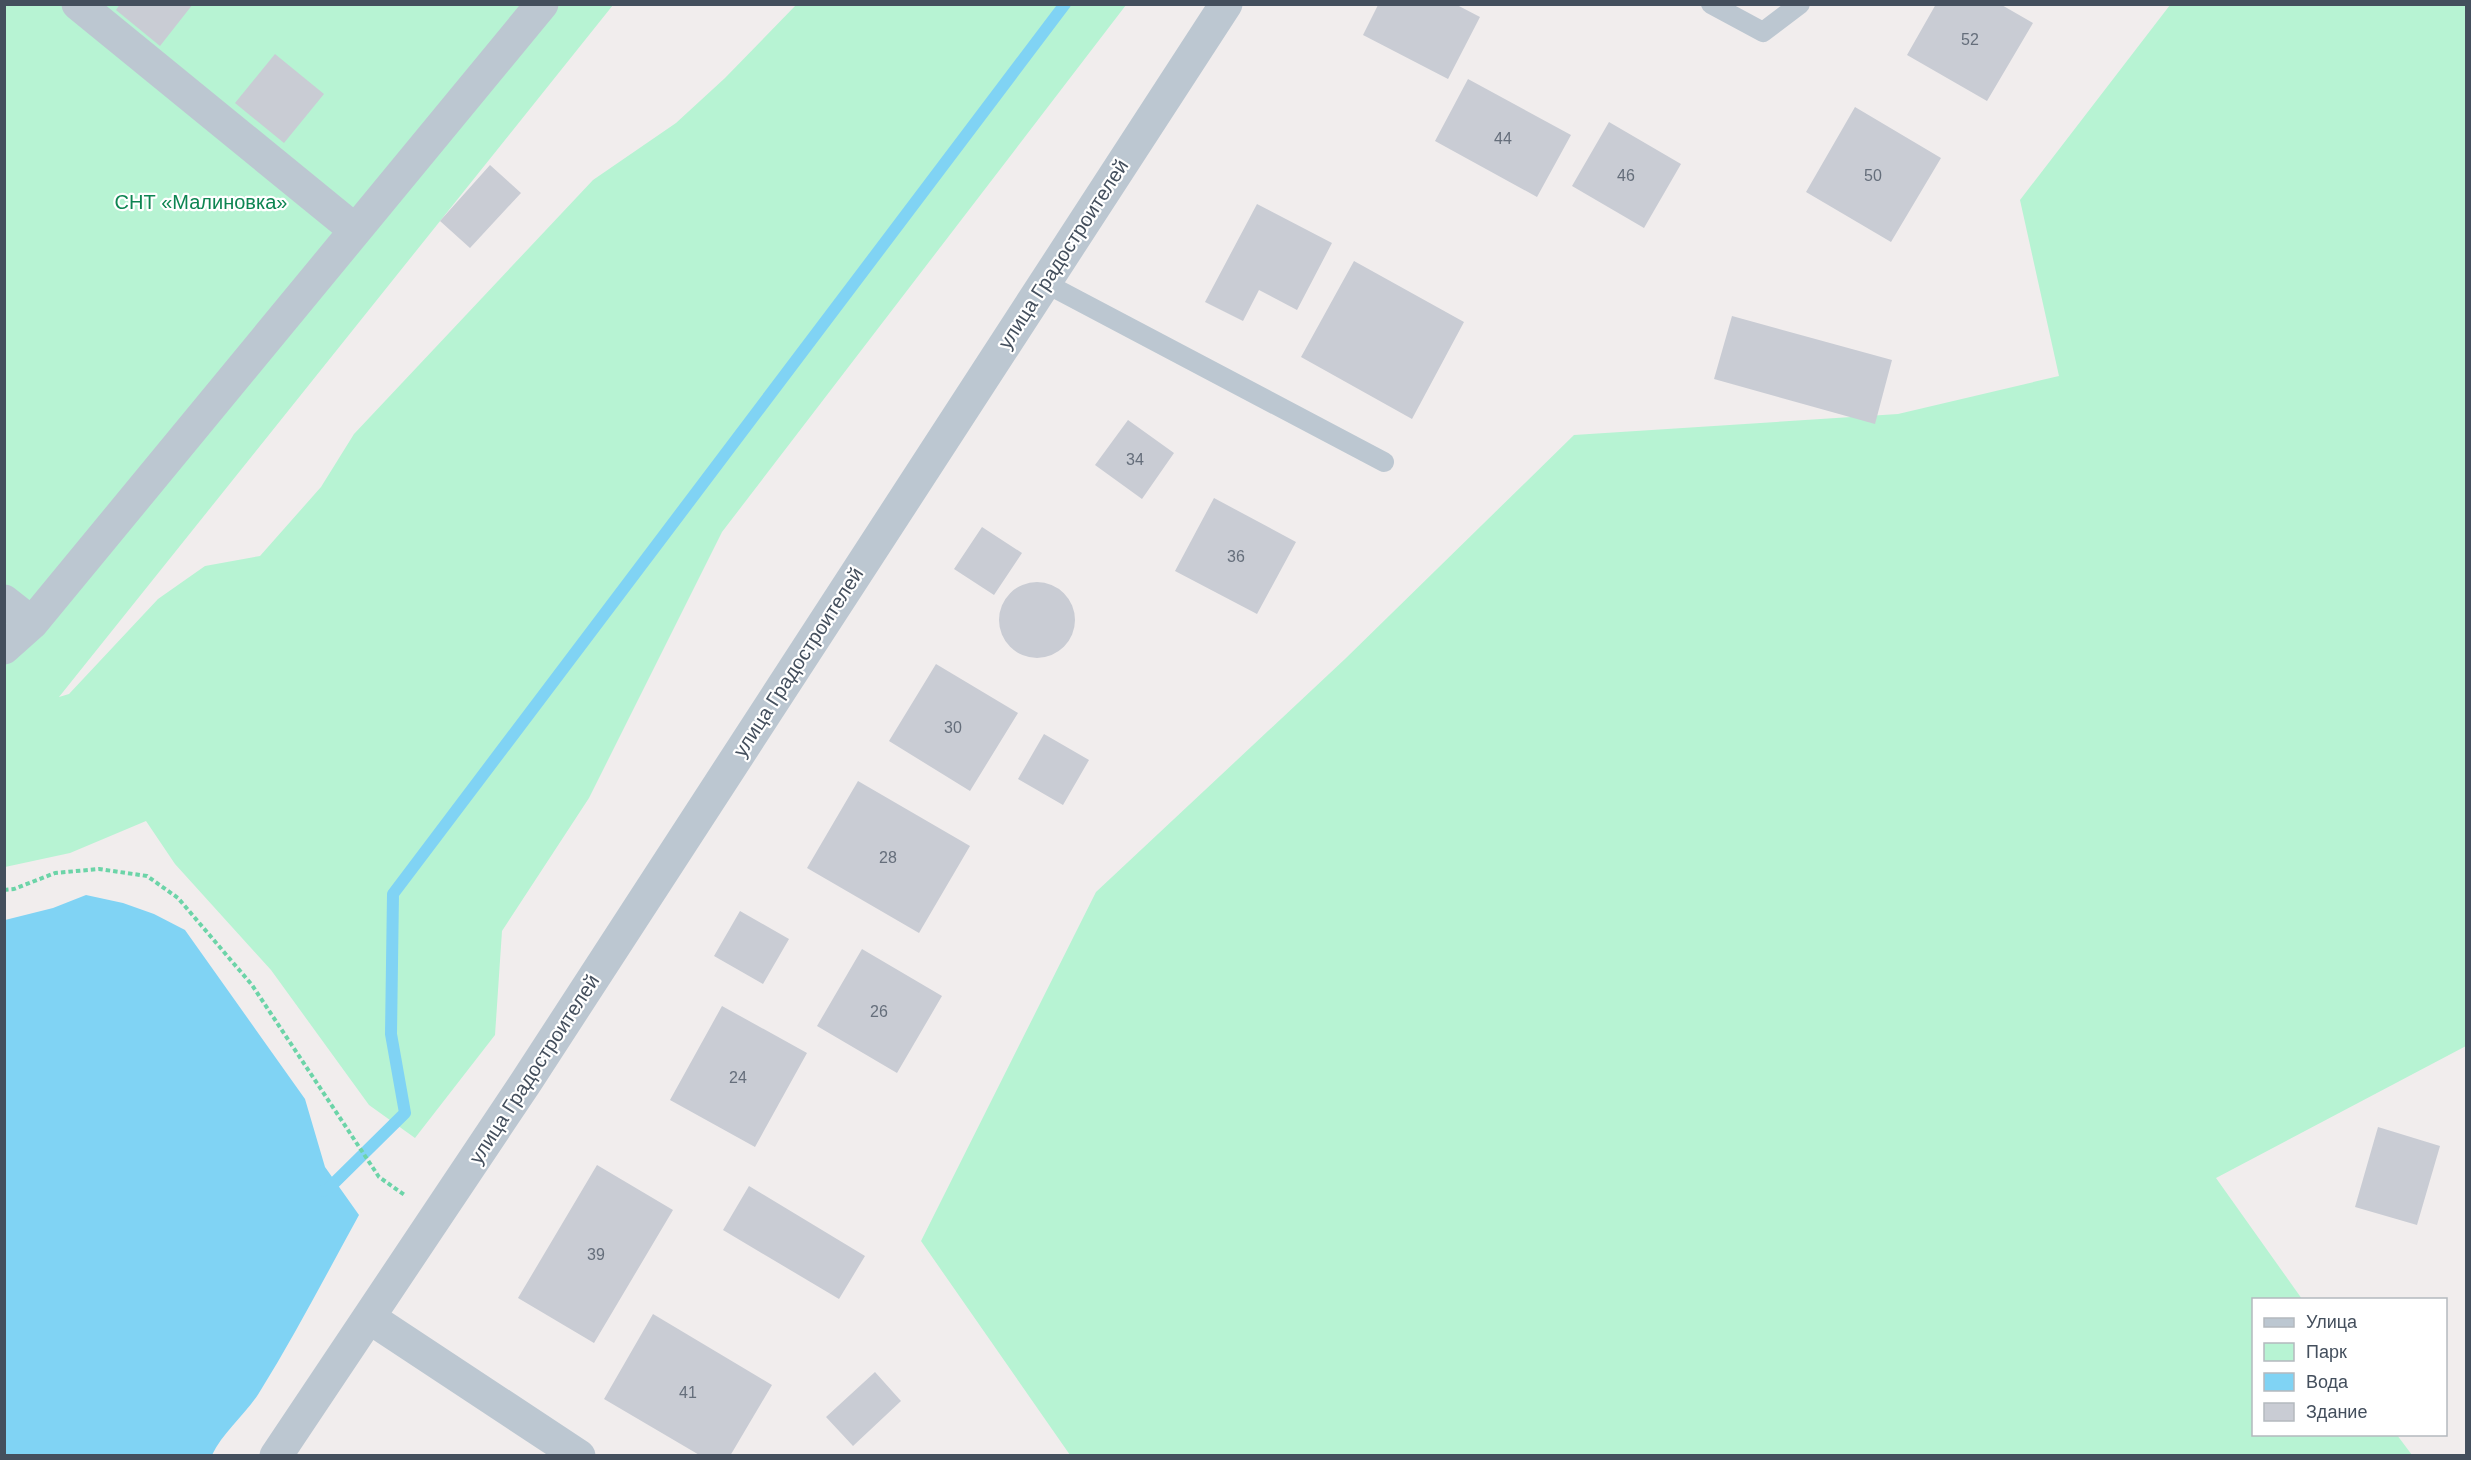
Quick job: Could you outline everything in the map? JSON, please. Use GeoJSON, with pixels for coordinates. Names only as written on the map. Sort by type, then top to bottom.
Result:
{"type":"FeatureCollection","features":[{"type":"Feature","properties":{"kind":"street"},"geometry":{"type":"LineString","coordinates":[[78,4],[355,230]]}},
{"type":"Feature","properties":{"kind":"street"},"geometry":{"type":"LineString","coordinates":[[4,648],[32,623],[542,4]]}},
{"type":"Feature","properties":{"kind":"street","name":"улица Градостроителей"},"geometry":{"type":"LineString","coordinates":[[276,1455],[437,1217],[1226,4]]}},
{"type":"Feature","properties":{"kind":"street"},"geometry":{"type":"LineString","coordinates":[[4,601],[32,623]]}},
{"type":"Feature","properties":{"kind":"street"},"geometry":{"type":"LineString","coordinates":[[370,1318],[579,1455]]}},
{"type":"Feature","properties":{"kind":"lane"},"geometry":{"type":"LineString","coordinates":[[1711,4],[1763,32],[1800,4]]}},
{"type":"Feature","properties":{"kind":"lane"},"geometry":{"type":"LineString","coordinates":[[1045,283],[1384,462]]}},
{"type":"Feature","properties":{"kind":"path"},"geometry":{"type":"LineString","coordinates":[[4,890],[14,889],[55,873],[99,869],[147,876],[178,898],[252,986],[379,1177],[437,1217]]}},
{"type":"Feature","properties":{"kind":"green space","name":"СНТ «Малиновка»"},"geometry":{"type":"Polygon","coordinates":[[[4,5],[613,5],[59,697],[69,694],[158,599],[205,566],[260,556],[321,487],[354,434],[593,180],[676,123],[725,78],[796,5],[1126,5],[722,532],[589,798],[502,931],[495,1035],[415,1138],[369,1105],[271,970],[175,864],[146,821],[70,853],[5,867],[4,5]]]}},
{"type":"Feature","properties":{"kind":"green space"},"geometry":{"type":"Polygon","coordinates":[[[2170,5],[2466,5],[2466,1046],[2216,1178],[2301,1298],[2252,1298],[2252,1436],[2398,1436],[2412,1455],[1070,1455],[921,1241],[1096,892],[1345,659],[1574,435],[1898,414],[2059,376],[2020,200],[2170,5]]]}},
{"type":"Feature","properties":{"kind":"water"},"geometry":{"type":"Polygon","coordinates":[[[86,895],[123,903],[154,914],[185,930],[305,1099],[325,1167],[359,1215],[259,1393],[212,1455],[5,1455],[5,920],[53,908],[86,895]]]}},
{"type":"Feature","properties":{"kind":"building"},"geometry":{"type":"Polygon","coordinates":[[[120,4],[193,4],[160,46],[116,10],[120,4]]]}},
{"type":"Feature","properties":{"kind":"building"},"geometry":{"type":"Polygon","coordinates":[[[1936,4],[2000,4],[2033,23],[1987,101],[1907,55],[1936,4]]]}},
{"type":"Feature","properties":{"kind":"building"},"geometry":{"type":"Polygon","coordinates":[[[1378,5],[1457,5],[1480,17],[1448,79],[1363,35],[1378,5]]]}},
{"type":"Feature","properties":{"kind":"building"},"geometry":{"type":"Polygon","coordinates":[[[275,54],[324,94],[284,143],[235,103],[275,54]]]}},
{"type":"Feature","properties":{"kind":"building"},"geometry":{"type":"Polygon","coordinates":[[[1468,79],[1571,135],[1537,197],[1435,141],[1468,79]]]}},
{"type":"Feature","properties":{"kind":"building"},"geometry":{"type":"Polygon","coordinates":[[[1855,107],[1941,158],[1891,242],[1806,192],[1855,107]]]}},
{"type":"Feature","properties":{"kind":"building"},"geometry":{"type":"Polygon","coordinates":[[[1609,122],[1681,164],[1644,228],[1572,186],[1609,122]]]}},
{"type":"Feature","properties":{"kind":"building"},"geometry":{"type":"Polygon","coordinates":[[[490,165],[521,193],[470,248],[440,221],[490,165]]]}},
{"type":"Feature","properties":{"kind":"building"},"geometry":{"type":"Polygon","coordinates":[[[1257,204],[1332,243],[1297,310],[1259,290],[1243,321],[1205,302],[1257,204]]]}},
{"type":"Feature","properties":{"kind":"building"},"geometry":{"type":"Polygon","coordinates":[[[1354,261],[1464,322],[1412,419],[1301,357],[1354,261]]]}},
{"type":"Feature","properties":{"kind":"building"},"geometry":{"type":"Polygon","coordinates":[[[1732,316],[1892,360],[1875,424],[1714,379],[1732,316]]]}},
{"type":"Feature","properties":{"kind":"building"},"geometry":{"type":"Polygon","coordinates":[[[1128,420],[1174,453],[1142,499],[1095,465],[1128,420]]]}},
{"type":"Feature","properties":{"kind":"building"},"geometry":{"type":"Polygon","coordinates":[[[1214,498],[1296,542],[1257,614],[1175,571],[1214,498]]]}},
{"type":"Feature","properties":{"kind":"building"},"geometry":{"type":"Polygon","coordinates":[[[982,527],[1022,553],[994,595],[954,569],[982,527]]]}},
{"type":"Feature","properties":{"kind":"building"},"geometry":{"type":"Polygon","coordinates":[[[1030,582],[1044,582],[1058,588],[1069,599],[1073,605],[1075,620],[1073,635],[1064,647],[1052,656],[1030,658],[1016,652],[1005,641],[999,627],[999,613],[1005,599],[1016,588],[1030,582]]]}},
{"type":"Feature","properties":{"kind":"building"},"geometry":{"type":"Polygon","coordinates":[[[936,664],[1018,713],[970,791],[889,741],[936,664]]]}},
{"type":"Feature","properties":{"kind":"building"},"geometry":{"type":"Polygon","coordinates":[[[1044,734],[1089,760],[1063,805],[1018,779],[1044,734]]]}},
{"type":"Feature","properties":{"kind":"building"},"geometry":{"type":"Polygon","coordinates":[[[858,781],[970,846],[919,933],[807,868],[858,781]]]}},
{"type":"Feature","properties":{"kind":"building"},"geometry":{"type":"Polygon","coordinates":[[[740,911],[789,939],[763,984],[714,956],[740,911]]]}},
{"type":"Feature","properties":{"kind":"building"},"geometry":{"type":"Polygon","coordinates":[[[862,949],[942,996],[897,1073],[817,1026],[862,949]]]}},
{"type":"Feature","properties":{"kind":"building"},"geometry":{"type":"Polygon","coordinates":[[[722,1006],[807,1053],[755,1147],[670,1100],[722,1006]]]}},
{"type":"Feature","properties":{"kind":"building"},"geometry":{"type":"Polygon","coordinates":[[[2378,1127],[2440,1146],[2417,1225],[2355,1207],[2378,1127]]]}},
{"type":"Feature","properties":{"kind":"building"},"geometry":{"type":"Polygon","coordinates":[[[597,1165],[673,1210],[594,1343],[518,1298],[597,1165]]]}},
{"type":"Feature","properties":{"kind":"building"},"geometry":{"type":"Polygon","coordinates":[[[749,1186],[865,1256],[839,1299],[723,1230],[749,1186]]]}},
{"type":"Feature","properties":{"kind":"building"},"geometry":{"type":"Polygon","coordinates":[[[653,1314],[772,1385],[730,1456],[701,1456],[604,1399],[653,1314]]]}},
{"type":"Feature","properties":{"kind":"building"},"geometry":{"type":"Polygon","coordinates":[[[875,1372],[901,1401],[853,1446],[826,1417],[875,1372]]]}},
{"type":"Feature","properties":{"kind":"waterway"},"geometry":{"type":"LineString","coordinates":[[323,1191],[328,1189],[405,1113],[391,1034],[393,894],[1065,4]]}}]}
